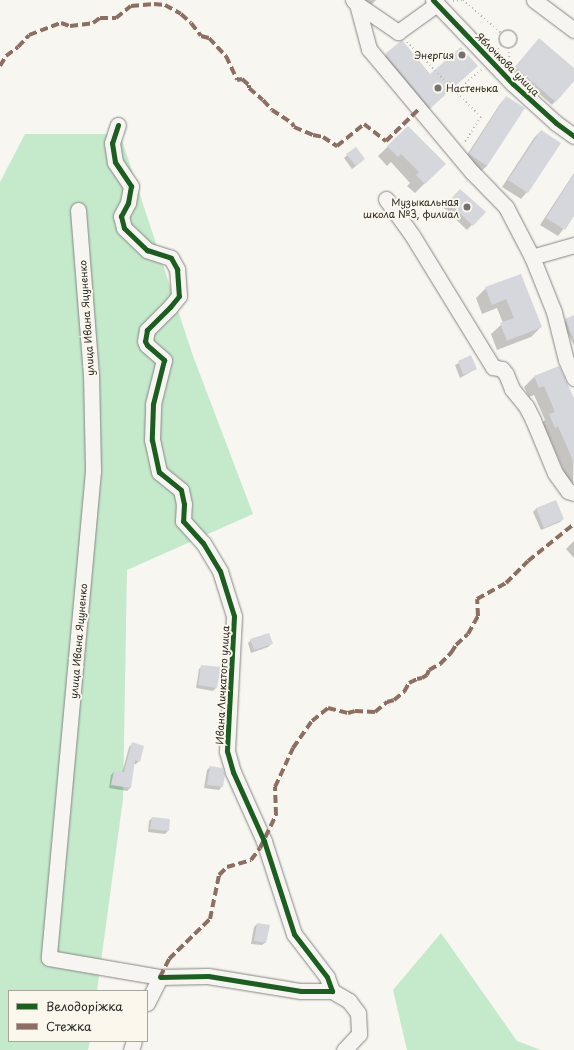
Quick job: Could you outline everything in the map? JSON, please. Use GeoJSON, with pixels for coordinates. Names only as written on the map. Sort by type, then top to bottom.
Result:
{"type":"FeatureCollection","features":[{"type":"Feature","properties":{"kind":"street"},"geometry":{"type":"LineString","coordinates":[[534,0],[574,30]]}},
{"type":"Feature","properties":{"kind":"street"},"geometry":{"type":"LineString","coordinates":[[355,2],[398,32],[435,2]]}},
{"type":"Feature","properties":{"kind":"street"},"geometry":{"type":"LineString","coordinates":[[355,2],[369,49],[472,172],[506,207],[532,257],[554,312],[566,360],[574,378]]}},
{"type":"Feature","properties":{"kind":"street","name":"Яблочкова улица"},"geometry":{"type":"LineString","coordinates":[[435,2],[512,84],[556,123],[574,136]]}},
{"type":"Feature","properties":{"kind":"street","name":"Ивана Личкатого улица"},"geometry":{"type":"LineString","coordinates":[[118,125],[112,143],[115,162],[131,186],[128,203],[121,216],[124,228],[147,250],[171,258],[177,269],[179,296],[147,330],[145,341],[147,345],[164,360],[153,404],[152,440],[159,472],[181,490],[184,504],[184,521],[203,543],[220,571],[234,616],[227,751],[241,792],[264,841],[294,934],[327,977],[332,991]]}},
{"type":"Feature","properties":{"kind":"street"},"geometry":{"type":"LineString","coordinates":[[386,199],[412,235],[493,367],[502,369],[506,374],[512,390],[526,406],[533,420],[555,473],[568,492],[574,493]]}},
{"type":"Feature","properties":{"kind":"street","name":"улица Ивана Яцуненко"},"geometry":{"type":"LineString","coordinates":[[78,210],[91,374],[93,471],[49,958],[160,977]]}},
{"type":"Feature","properties":{"kind":"street"},"geometry":{"type":"LineString","coordinates":[[532,257],[574,245]]}},
{"type":"Feature","properties":{"kind":"street"},"geometry":{"type":"LineString","coordinates":[[148,1001],[160,977],[208,976],[301,991],[332,991],[349,1001],[358,1013],[359,1034],[344,1050]]}},
{"type":"Feature","properties":{"kind":"path"},"geometry":{"type":"LineString","coordinates":[[435,2],[463,0],[501,33]]}},
{"type":"Feature","properties":{"kind":"path"},"geometry":{"type":"LineString","coordinates":[[509,30],[514,33],[517,38],[516,44],[511,48],[502,46],[499,39],[501,33],[509,30]]}},
{"type":"Feature","properties":{"kind":"path"},"geometry":{"type":"LineString","coordinates":[[398,32],[481,117],[465,141]]}},
{"type":"Feature","properties":{"kind":"path"},"geometry":{"type":"LineString","coordinates":[[456,92],[479,71]]}},
{"type":"Feature","properties":{"kind":"green space"},"geometry":{"type":"Polygon","coordinates":[[[25,134],[120,134],[193,356],[253,514],[127,570],[123,799],[97,990],[8,990],[8,1042],[90,1042],[88,1050],[0,1050],[0,182],[25,134]]]}},
{"type":"Feature","properties":{"kind":"green space"},"geometry":{"type":"Polygon","coordinates":[[[441,933],[517,1041],[541,1050],[407,1050],[393,990],[441,933]]]}},
{"type":"Feature","properties":{"kind":"building"},"geometry":{"type":"Polygon","coordinates":[[[539,38],[574,68],[574,81],[556,102],[515,67],[539,38]]]}},
{"type":"Feature","properties":{"kind":"building"},"geometry":{"type":"Polygon","coordinates":[[[402,40],[430,74],[461,47],[478,66],[430,108],[385,54],[402,40]]]}},
{"type":"Feature","properties":{"kind":"building"},"geometry":{"type":"Polygon","coordinates":[[[506,96],[525,108],[487,166],[469,154],[506,96]]]}},
{"type":"Feature","properties":{"kind":"building"},"geometry":{"type":"Polygon","coordinates":[[[408,126],[446,164],[425,184],[416,175],[419,172],[401,154],[398,157],[387,146],[408,126]]]}},
{"type":"Feature","properties":{"kind":"building"},"geometry":{"type":"Polygon","coordinates":[[[541,130],[561,143],[528,193],[508,180],[541,130]]]}},
{"type":"Feature","properties":{"kind":"building"},"geometry":{"type":"Polygon","coordinates":[[[356,147],[365,159],[356,166],[346,154],[356,147]]]}},
{"type":"Feature","properties":{"kind":"building"},"geometry":{"type":"Polygon","coordinates":[[[574,174],[574,216],[565,230],[546,218],[574,174]]]}},
{"type":"Feature","properties":{"kind":"building","name":"Музыкальная школа №3, филиал"},"geometry":{"type":"Polygon","coordinates":[[[460,189],[486,212],[473,226],[448,202],[460,189]]]}},
{"type":"Feature","properties":{"kind":"building"},"geometry":{"type":"Polygon","coordinates":[[[521,274],[542,327],[507,341],[500,323],[514,318],[506,299],[492,305],[485,287],[521,274]]]}},
{"type":"Feature","properties":{"kind":"building"},"geometry":{"type":"Polygon","coordinates":[[[574,315],[574,340],[565,319],[574,315]]]}},
{"type":"Feature","properties":{"kind":"building"},"geometry":{"type":"Polygon","coordinates":[[[471,355],[477,369],[463,375],[458,361],[471,355]]]}},
{"type":"Feature","properties":{"kind":"building"},"geometry":{"type":"Polygon","coordinates":[[[559,366],[574,398],[574,463],[558,426],[555,428],[549,414],[555,412],[544,386],[539,388],[534,376],[559,366]]]}},
{"type":"Feature","properties":{"kind":"building"},"geometry":{"type":"Polygon","coordinates":[[[556,500],[564,519],[544,528],[536,508],[556,500]]]}},
{"type":"Feature","properties":{"kind":"building"},"geometry":{"type":"Polygon","coordinates":[[[269,633],[273,644],[254,650],[250,639],[269,633]]]}},
{"type":"Feature","properties":{"kind":"building"},"geometry":{"type":"Polygon","coordinates":[[[201,665],[221,667],[217,688],[198,685],[201,665]]]}},
{"type":"Feature","properties":{"kind":"building"},"geometry":{"type":"Polygon","coordinates":[[[132,742],[144,746],[140,762],[135,760],[131,788],[111,785],[114,771],[124,772],[132,742]]]}},
{"type":"Feature","properties":{"kind":"building"},"geometry":{"type":"Polygon","coordinates":[[[210,766],[222,768],[225,775],[223,787],[207,785],[210,766]]]}},
{"type":"Feature","properties":{"kind":"building"},"geometry":{"type":"Polygon","coordinates":[[[152,817],[170,819],[169,831],[150,829],[152,817]]]}},
{"type":"Feature","properties":{"kind":"building"},"geometry":{"type":"Polygon","coordinates":[[[257,923],[270,925],[266,943],[254,941],[257,923]]]}},
{"type":"Feature","properties":{"kind":"marked path"},"geometry":{"type":"LineString","coordinates":[[0,66],[6,56],[18,47],[29,35],[61,23],[70,26],[93,23],[100,18],[116,18],[131,6],[154,4],[165,5],[181,14],[191,23],[201,36],[209,38],[226,56],[237,80],[242,79],[249,85],[249,88],[272,110],[292,123],[294,127],[313,135],[323,137],[337,146],[364,124],[386,141],[419,109]]}},
{"type":"Feature","properties":{"kind":"marked path"},"geometry":{"type":"LineString","coordinates":[[160,977],[169,959],[210,919],[219,875],[227,867],[251,860],[260,848],[276,815],[275,787],[293,748],[312,721],[328,708],[348,713],[355,711],[375,712],[387,702],[394,700],[404,692],[409,683],[427,675],[429,670],[440,664],[451,653],[456,645],[468,634],[478,616],[477,599],[506,583],[528,561],[574,524]]}},
{"type":"Feature","properties":{"kind":"cycle path"},"geometry":{"type":"LineString","coordinates":[[433,0],[513,84],[556,123],[574,136]]}},
{"type":"Feature","properties":{"kind":"cycle path"},"geometry":{"type":"LineString","coordinates":[[118,125],[112,143],[115,162],[131,186],[128,203],[121,216],[124,228],[147,250],[171,258],[177,269],[179,296],[147,330],[145,341],[147,345],[164,360],[153,404],[152,440],[159,472],[181,490],[184,504],[183,521],[203,543],[220,571],[234,616],[227,751],[233,772],[264,841],[294,934],[327,977],[332,991],[301,991],[208,976],[160,977]]}},
{"type":"Feature","properties":{"kind":"place","name":"Энергия"},"geometry":{"type":"Point","coordinates":[462,55]}},
{"type":"Feature","properties":{"kind":"place","name":"Настенька"},"geometry":{"type":"Point","coordinates":[438,88]}},
{"type":"Feature","properties":{"kind":"place","name":"Музыкальная школа №3, филиал"},"geometry":{"type":"Point","coordinates":[467,207]}}]}
